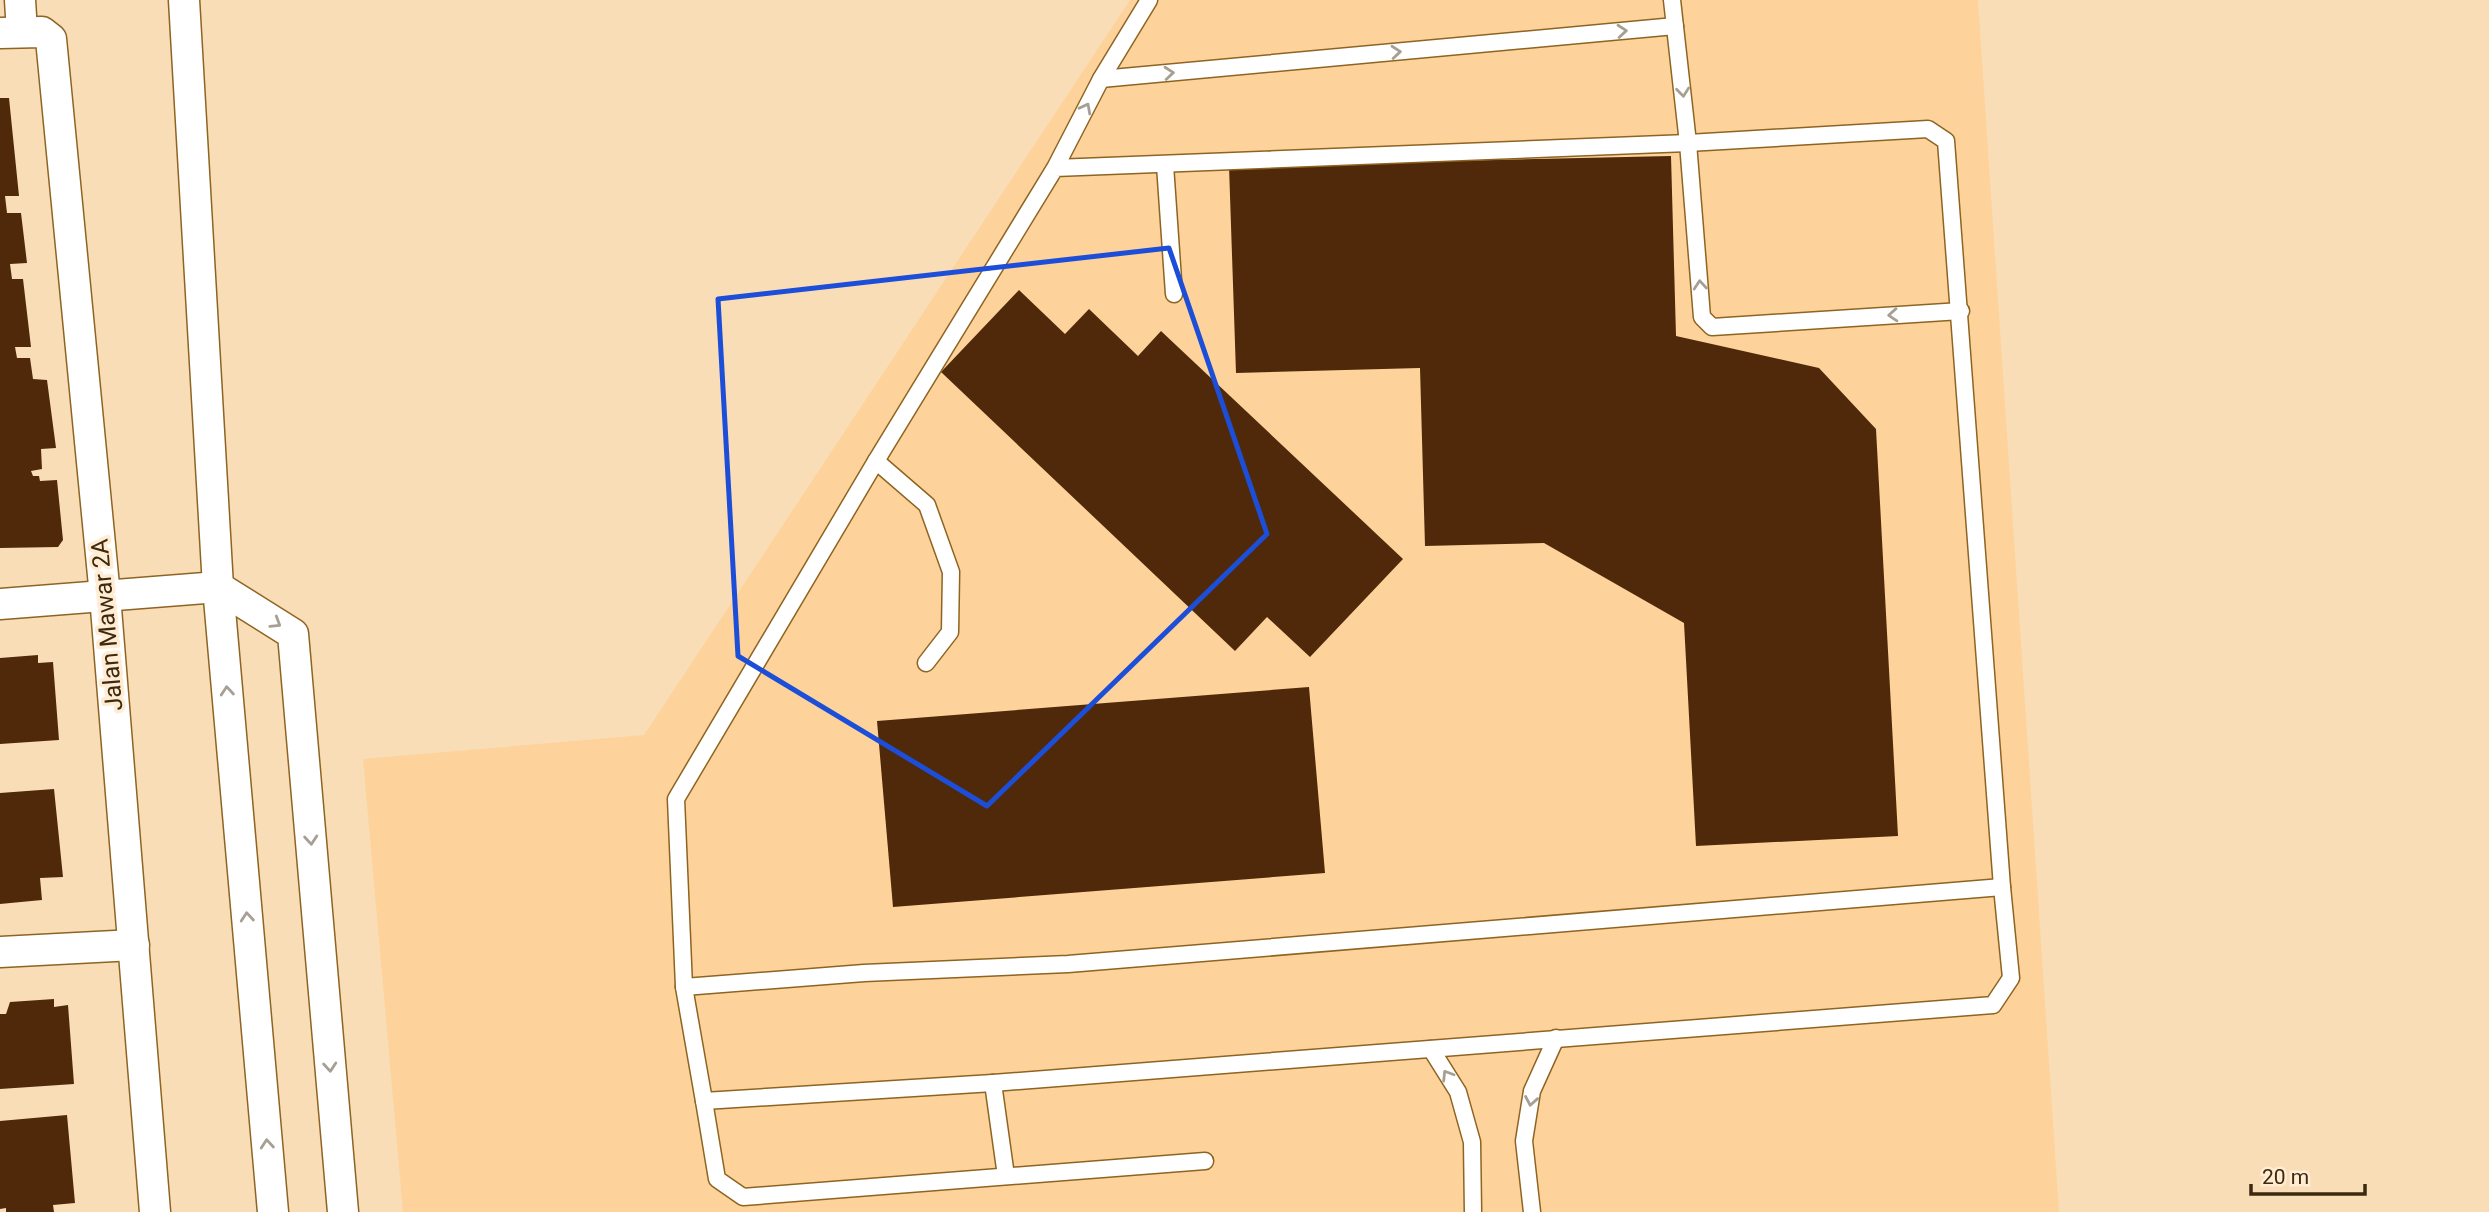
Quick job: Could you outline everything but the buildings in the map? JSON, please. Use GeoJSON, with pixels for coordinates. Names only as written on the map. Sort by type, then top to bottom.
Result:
{"type":"FeatureCollection","features":[{"type":"Feature","properties":{"kind":"street"},"geometry":{"type":"LineString","coordinates":[[11,32],[20,0]]}},
{"type":"Feature","properties":{"kind":"street"},"geometry":{"type":"LineString","coordinates":[[184,0],[218,587],[273,1212]]}},
{"type":"Feature","properties":{"kind":"street","name":"Jalan Mawar 2A"},"geometry":{"type":"LineString","coordinates":[[11,32],[41,32],[51,39],[105,596],[155,1212]]}},
{"type":"Feature","properties":{"kind":"street"},"geometry":{"type":"LineString","coordinates":[[0,604],[218,587],[293,634],[343,1212]]}},
{"type":"Feature","properties":{"kind":"street"},"geometry":{"type":"LineString","coordinates":[[0,952],[134,945]]}},
{"type":"Feature","properties":{"kind":"lane"},"geometry":{"type":"LineString","coordinates":[[1149,0],[1101,79],[1055,168],[876,461],[676,799],[684,987],[717,1179],[743,1197],[1205,1161]]}},
{"type":"Feature","properties":{"kind":"lane"},"geometry":{"type":"LineString","coordinates":[[1672,0],[1688,143],[1702,317],[1712,327],[1961,311]]}},
{"type":"Feature","properties":{"kind":"lane"},"geometry":{"type":"LineString","coordinates":[[1101,79],[1675,26]]}},
{"type":"Feature","properties":{"kind":"lane"},"geometry":{"type":"LineString","coordinates":[[704,1101],[993,1083],[1993,1005],[2011,978],[1946,141],[1928,129],[1688,143],[1055,168]]}},
{"type":"Feature","properties":{"kind":"lane"},"geometry":{"type":"LineString","coordinates":[[1165,165],[1174,294]]}},
{"type":"Feature","properties":{"kind":"lane"},"geometry":{"type":"LineString","coordinates":[[876,461],[927,505],[951,572],[950,632],[926,663]]}},
{"type":"Feature","properties":{"kind":"lane"},"geometry":{"type":"LineString","coordinates":[[684,987],[864,973],[1068,964],[2002,887]]}},
{"type":"Feature","properties":{"kind":"lane"},"geometry":{"type":"LineString","coordinates":[[1532,1212],[1524,1141],[1532,1091],[1556,1038]]}},
{"type":"Feature","properties":{"kind":"lane"},"geometry":{"type":"LineString","coordinates":[[1431,1049],[1458,1092],[1472,1142],[1472,1212]]}},
{"type":"Feature","properties":{"kind":"lane"},"geometry":{"type":"LineString","coordinates":[[993,1083],[1006,1176]]}},
{"type":"Feature","properties":{"kind":"highlighted area"},"geometry":{"type":"Polygon","coordinates":[[[1169,248],[1267,534],[987,806],[738,656],[718,299],[1169,248]]]}},
{"type":"Feature","properties":{"kind":"shaded area"},"geometry":{"type":"Polygon","coordinates":[[[1130,0],[1978,0],[2059,1212],[403,1212],[363,759],[644,735],[1130,0]]]}}]}
